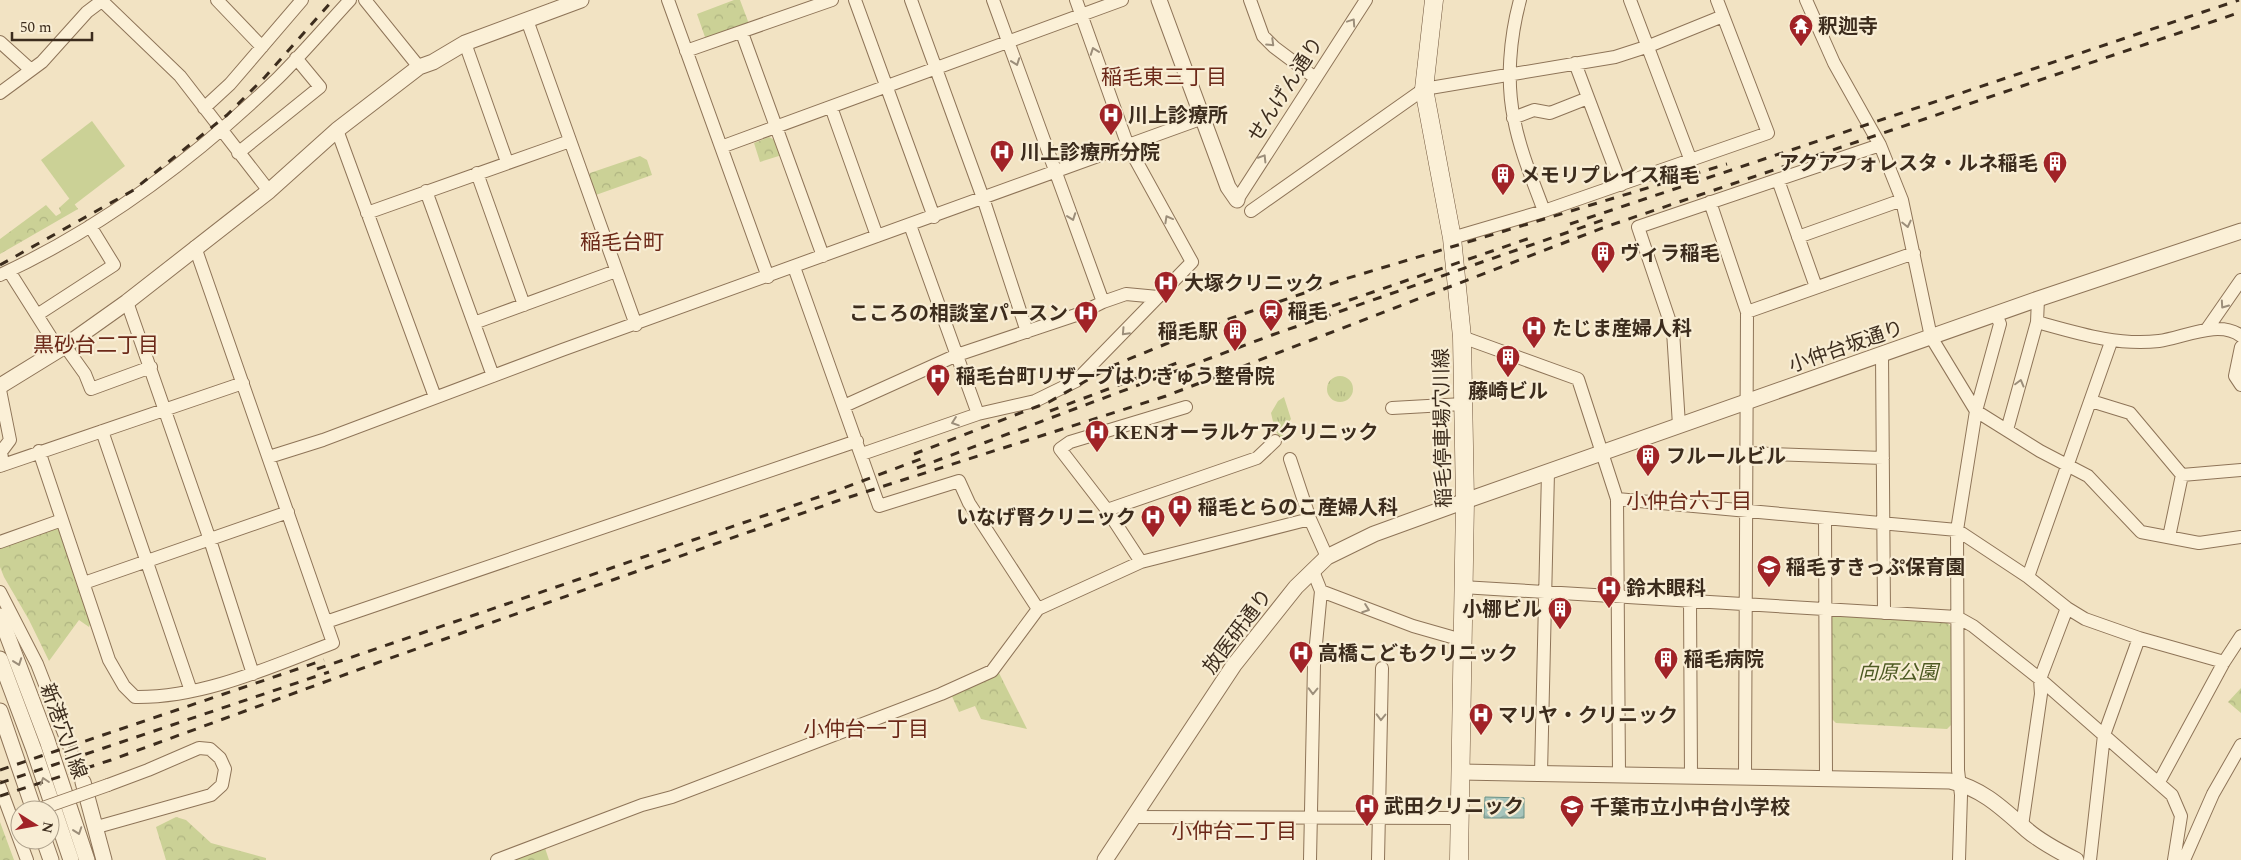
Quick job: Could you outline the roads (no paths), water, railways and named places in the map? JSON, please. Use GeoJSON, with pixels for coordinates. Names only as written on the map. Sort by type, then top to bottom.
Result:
{"type":"FeatureCollection","features":[{"type":"Feature","properties":{"kind":"main road","name":"稲毛停車場穴川線"},"geometry":{"type":"LineString","coordinates":[[1434,0],[1424,88],[1452,238],[1462,337],[1465,501],[1462,587],[1459,860]]}},
{"type":"Feature","properties":{"kind":"street"},"geometry":{"type":"LineString","coordinates":[[0,93],[42,62],[87,12],[102,0],[180,76],[220,131],[269,191]]}},
{"type":"Feature","properties":{"kind":"street"},"geometry":{"type":"LineString","coordinates":[[217,0],[262,47]]}},
{"type":"Feature","properties":{"kind":"street"},"geometry":{"type":"LineString","coordinates":[[151,367],[91,390],[85,374],[62,348],[4,273],[47,252],[140,194],[220,131],[296,58],[350,0]]}},
{"type":"Feature","properties":{"kind":"street"},"geometry":{"type":"LineString","coordinates":[[365,0],[419,67]]}},
{"type":"Feature","properties":{"kind":"street"},"geometry":{"type":"LineString","coordinates":[[0,386],[62,348],[127,302],[269,191],[337,130],[419,67],[433,62],[465,43],[581,0]]}},
{"type":"Feature","properties":{"kind":"street"},"geometry":{"type":"LineString","coordinates":[[668,0],[768,276]]}},
{"type":"Feature","properties":{"kind":"street"},"geometry":{"type":"LineString","coordinates":[[686,51],[742,33],[829,0]]}},
{"type":"Feature","properties":{"kind":"street"},"geometry":{"type":"LineString","coordinates":[[855,0],[934,217]]}},
{"type":"Feature","properties":{"kind":"street"},"geometry":{"type":"LineString","coordinates":[[911,0],[983,198],[1028,332]]}},
{"type":"Feature","properties":{"kind":"street"},"geometry":{"type":"LineString","coordinates":[[993,0],[1102,302]]}},
{"type":"Feature","properties":{"kind":"street"},"geometry":{"type":"LineString","coordinates":[[862,454],[978,414],[1036,400],[1076,381],[1192,262],[1128,146],[1076,0]]}},
{"type":"Feature","properties":{"kind":"street"},"geometry":{"type":"LineString","coordinates":[[721,147],[1122,0]]}},
{"type":"Feature","properties":{"kind":"street"},"geometry":{"type":"LineString","coordinates":[[1159,0],[1228,187],[1237,200]]}},
{"type":"Feature","properties":{"kind":"street"},"geometry":{"type":"LineString","coordinates":[[1250,0],[1263,36],[1274,47],[1314,77]]}},
{"type":"Feature","properties":{"kind":"street","name":"せんげん通り"},"geometry":{"type":"LineString","coordinates":[[1237,200],[1314,77],[1366,0]]}},
{"type":"Feature","properties":{"kind":"street"},"geometry":{"type":"LineString","coordinates":[[1520,0],[1512,30],[1513,118],[1544,211]]}},
{"type":"Feature","properties":{"kind":"street"},"geometry":{"type":"LineString","coordinates":[[1630,0],[1691,160]]}},
{"type":"Feature","properties":{"kind":"street"},"geometry":{"type":"LineString","coordinates":[[1452,238],[1544,211],[1768,133],[1717,0]]}},
{"type":"Feature","properties":{"kind":"street"},"geometry":{"type":"LineString","coordinates":[[1806,0],[1834,63],[1880,145],[1902,200],[1931,337],[1976,411],[2088,476],[2141,532],[2198,543],[2241,538]]}},
{"type":"Feature","properties":{"kind":"street"},"geometry":{"type":"LineString","coordinates":[[204,108],[230,84],[300,1]]}},
{"type":"Feature","properties":{"kind":"street"},"geometry":{"type":"LineString","coordinates":[[1250,211],[1424,88],[1615,57],[1723,16]]}},
{"type":"Feature","properties":{"kind":"street"},"geometry":{"type":"LineString","coordinates":[[527,20],[636,325]]}},
{"type":"Feature","properties":{"kind":"street"},"geometry":{"type":"LineString","coordinates":[[742,33],[823,256]]}},
{"type":"Feature","properties":{"kind":"street"},"geometry":{"type":"LineString","coordinates":[[0,42],[30,70]]}},
{"type":"Feature","properties":{"kind":"street"},"geometry":{"type":"LineString","coordinates":[[465,43],[507,162]]}},
{"type":"Feature","properties":{"kind":"street"},"geometry":{"type":"LineString","coordinates":[[238,153],[320,87],[296,58]]}},
{"type":"Feature","properties":{"kind":"street"},"geometry":{"type":"LineString","coordinates":[[1575,63],[1621,184]]}},
{"type":"Feature","properties":{"kind":"street"},"geometry":{"type":"LineString","coordinates":[[1513,118],[1534,110],[1550,113],[1588,98]]}},
{"type":"Feature","properties":{"kind":"street"},"geometry":{"type":"LineString","coordinates":[[831,107],[877,236]]}},
{"type":"Feature","properties":{"kind":"street"},"geometry":{"type":"LineString","coordinates":[[269,457],[323,440],[435,397],[1203,118]]}},
{"type":"Feature","properties":{"kind":"street"},"geometry":{"type":"LineString","coordinates":[[337,130],[435,397]]}},
{"type":"Feature","properties":{"kind":"street"},"geometry":{"type":"LineString","coordinates":[[367,213],[570,141]]}},
{"type":"Feature","properties":{"kind":"street"},"geometry":{"type":"LineString","coordinates":[[1679,425],[1673,332],[1638,227],[1880,145]]}},
{"type":"Feature","properties":{"kind":"street"},"geometry":{"type":"LineString","coordinates":[[477,173],[524,305]]}},
{"type":"Feature","properties":{"kind":"street"},"geometry":{"type":"LineString","coordinates":[[1778,180],[1816,288]]}},
{"type":"Feature","properties":{"kind":"street"},"geometry":{"type":"LineString","coordinates":[[426,191],[493,376]]}},
{"type":"Feature","properties":{"kind":"street"},"geometry":{"type":"LineString","coordinates":[[1798,237],[1902,200]]}},
{"type":"Feature","properties":{"kind":"street"},"geometry":{"type":"LineString","coordinates":[[1710,202],[1748,312],[1745,776]]}},
{"type":"Feature","properties":{"kind":"street"},"geometry":{"type":"LineString","coordinates":[[910,225],[978,414]]}},
{"type":"Feature","properties":{"kind":"street"},"geometry":{"type":"LineString","coordinates":[[37,314],[114,265],[90,226]]}},
{"type":"Feature","properties":{"kind":"street","name":"小仲台坂通り"},"geometry":{"type":"LineString","coordinates":[[1465,501],[2038,299],[2240,233]]}},
{"type":"Feature","properties":{"kind":"street"},"geometry":{"type":"LineString","coordinates":[[39,451],[109,660],[124,686],[135,697],[154,698],[191,691],[253,674],[332,643],[195,247]]}},
{"type":"Feature","properties":{"kind":"street"},"geometry":{"type":"LineString","coordinates":[[1748,312],[1914,253]]}},
{"type":"Feature","properties":{"kind":"street"},"geometry":{"type":"LineString","coordinates":[[794,267],[879,506],[959,481],[969,502],[1038,609]]}},
{"type":"Feature","properties":{"kind":"street"},"geometry":{"type":"LineString","coordinates":[[474,323],[616,272]]}},
{"type":"Feature","properties":{"kind":"street"},"geometry":{"type":"LineString","coordinates":[[2207,330],[2241,280]]}},
{"type":"Feature","properties":{"kind":"street"},"geometry":{"type":"LineString","coordinates":[[844,406],[957,355],[1079,314],[1102,302],[1126,294],[1158,297]]}},
{"type":"Feature","properties":{"kind":"street"},"geometry":{"type":"LineString","coordinates":[[2007,430],[2037,322],[2038,299]]}},
{"type":"Feature","properties":{"kind":"street"},"geometry":{"type":"LineString","coordinates":[[127,302],[210,540],[253,674]]}},
{"type":"Feature","properties":{"kind":"street"},"geometry":{"type":"LineString","coordinates":[[1959,860],[1961,783],[1958,770],[1957,530],[1976,411],[2000,324],[1996,314]]}},
{"type":"Feature","properties":{"kind":"street"},"geometry":{"type":"LineString","coordinates":[[2037,322],[2111,342],[2156,342],[2207,330],[2222,330],[2241,336]]}},
{"type":"Feature","properties":{"kind":"street"},"geometry":{"type":"LineString","coordinates":[[1462,337],[1578,379],[1600,453],[1617,499],[1618,774]]}},
{"type":"Feature","properties":{"kind":"street"},"geometry":{"type":"LineString","coordinates":[[2028,577],[2111,342]]}},
{"type":"Feature","properties":{"kind":"street"},"geometry":{"type":"LineString","coordinates":[[2241,347],[2235,376],[2241,385]]}},
{"type":"Feature","properties":{"kind":"street"},"geometry":{"type":"LineString","coordinates":[[1882,355],[1884,613]]}},
{"type":"Feature","properties":{"kind":"street"},"geometry":{"type":"LineString","coordinates":[[0,390],[10,440],[1,452],[1,466],[39,451],[243,383]]}},
{"type":"Feature","properties":{"kind":"street"},"geometry":{"type":"LineString","coordinates":[[2090,401],[2130,414],[2182,475]]}},
{"type":"Feature","properties":{"kind":"street"},"geometry":{"type":"LineString","coordinates":[[1392,408],[1463,404]]}},
{"type":"Feature","properties":{"kind":"street"},"geometry":{"type":"LineString","coordinates":[[1141,562],[1106,510],[1060,449],[1070,442],[1186,407]]}},
{"type":"Feature","properties":{"kind":"street"},"geometry":{"type":"LineString","coordinates":[[102,431],[191,691]]}},
{"type":"Feature","properties":{"kind":"street"},"geometry":{"type":"LineString","coordinates":[[326,622],[857,441]]}},
{"type":"Feature","properties":{"kind":"street"},"geometry":{"type":"LineString","coordinates":[[1106,510],[1257,458],[1275,442]]}},
{"type":"Feature","properties":{"kind":"street"},"geometry":{"type":"LineString","coordinates":[[1747,453],[1883,458]]}},
{"type":"Feature","properties":{"kind":"street"},"geometry":{"type":"LineString","coordinates":[[1290,459],[1310,519],[1327,557]]}},
{"type":"Feature","properties":{"kind":"street"},"geometry":{"type":"LineString","coordinates":[[2182,475],[2241,470]]}},
{"type":"Feature","properties":{"kind":"street"},"geometry":{"type":"LineString","coordinates":[[1542,773],[1548,472]]}},
{"type":"Feature","properties":{"kind":"street"},"geometry":{"type":"LineString","coordinates":[[2169,537],[2182,475]]}},
{"type":"Feature","properties":{"kind":"street"},"geometry":{"type":"LineString","coordinates":[[1617,499],[1957,530],[2028,577],[2066,608],[2096,624],[2224,662]]}},
{"type":"Feature","properties":{"kind":"street","name":"放医研通り"},"geometry":{"type":"LineString","coordinates":[[1105,860],[1234,665],[1296,587],[1327,557],[1374,534],[1465,501]]}},
{"type":"Feature","properties":{"kind":"street"},"geometry":{"type":"LineString","coordinates":[[84,583],[288,512]]}},
{"type":"Feature","properties":{"kind":"street"},"geometry":{"type":"LineString","coordinates":[[1825,518],[1826,777]]}},
{"type":"Feature","properties":{"kind":"street"},"geometry":{"type":"LineString","coordinates":[[497,860],[642,805],[681,794],[940,694],[992,671],[1038,609],[1141,562],[1310,519]]}},
{"type":"Feature","properties":{"kind":"street"},"geometry":{"type":"LineString","coordinates":[[0,542],[62,520]]}},
{"type":"Feature","properties":{"kind":"street"},"geometry":{"type":"LineString","coordinates":[[1310,860],[1314,665],[1321,590],[1313,571]]}},
{"type":"Feature","properties":{"kind":"street"},"geometry":{"type":"LineString","coordinates":[[1462,587],[1957,617],[1973,626],[2040,679],[2172,795],[2181,816],[2174,860]]}},
{"type":"Feature","properties":{"kind":"street"},"geometry":{"type":"LineString","coordinates":[[1321,590],[1413,626],[1462,640]]}},
{"type":"Feature","properties":{"kind":"street"},"geometry":{"type":"LineString","coordinates":[[0,592],[37,664],[83,782],[97,827],[104,860]]}},
{"type":"Feature","properties":{"kind":"street"},"geometry":{"type":"LineString","coordinates":[[1690,601],[1691,775]]}},
{"type":"Feature","properties":{"kind":"street"},"geometry":{"type":"LineString","coordinates":[[2022,826],[2041,694],[2040,679],[2066,608]]}},
{"type":"Feature","properties":{"kind":"street","name":"新港穴川線"},"geometry":{"type":"LineString","coordinates":[[0,616],[47,740],[87,860]]}},
{"type":"Feature","properties":{"kind":"street"},"geometry":{"type":"LineString","coordinates":[[2159,782],[2224,662],[2241,636]]}},
{"type":"Feature","properties":{"kind":"street"},"geometry":{"type":"LineString","coordinates":[[2090,860],[2104,736],[2139,638]]}},
{"type":"Feature","properties":{"kind":"street","name":"新港穴川線"},"geometry":{"type":"LineString","coordinates":[[0,659],[34,750],[71,860]]}},
{"type":"Feature","properties":{"kind":"street"},"geometry":{"type":"LineString","coordinates":[[1378,860],[1382,668]]}},
{"type":"Feature","properties":{"kind":"street"},"geometry":{"type":"LineString","coordinates":[[0,711],[32,800]]}},
{"type":"Feature","properties":{"kind":"street"},"geometry":{"type":"LineString","coordinates":[[2184,860],[2213,794],[2241,744]]}},
{"type":"Feature","properties":{"kind":"street"},"geometry":{"type":"LineString","coordinates":[[60,802],[148,770],[199,748],[210,749],[220,758],[225,770],[222,785],[211,795],[97,827]]}},
{"type":"Feature","properties":{"kind":"street"},"geometry":{"type":"LineString","coordinates":[[1461,772],[1930,778],[1961,783],[1974,788],[1994,800],[2022,826],[2054,849],[2076,860]]}},
{"type":"Feature","properties":{"kind":"street"},"geometry":{"type":"LineString","coordinates":[[0,787],[27,860]]}},
{"type":"Feature","properties":{"kind":"street"},"geometry":{"type":"LineString","coordinates":[[1133,817],[1311,816],[1460,818]]}},
{"type":"Feature","properties":{"kind":"water"},"geometry":{"type":"Polygon","coordinates":[[[1485,797],[1524,798],[1524,818],[1484,818],[1485,797]]]}},
{"type":"Feature","properties":{"kind":"railway"},"geometry":{"type":"LineString","coordinates":[[0,265],[132,191],[227,115],[265,77],[333,0]]}},
{"type":"Feature","properties":{"kind":"railway"},"geometry":{"type":"LineString","coordinates":[[1570,224],[2239,0]]}},
{"type":"Feature","properties":{"kind":"railway"},"geometry":{"type":"LineString","coordinates":[[0,796],[111,760],[385,660],[837,501],[1166,396],[1605,227],[2241,12]]}},
{"type":"Feature","properties":{"kind":"railway"},"geometry":{"type":"LineString","coordinates":[[914,454],[1049,402],[1112,366],[1217,323],[1345,279],[1727,164]]}},
{"type":"Feature","properties":{"kind":"railway"},"geometry":{"type":"LineString","coordinates":[[917,468],[1272,335],[1606,219]]}},
{"type":"Feature","properties":{"kind":"railway"},"geometry":{"type":"LineString","coordinates":[[1315,312],[1530,238]]}},
{"type":"Feature","properties":{"kind":"railway"},"geometry":{"type":"LineString","coordinates":[[1050,411],[1177,363]]}},
{"type":"Feature","properties":{"kind":"railway"},"geometry":{"type":"LineString","coordinates":[[317,669],[833,492],[926,457]]}},
{"type":"Feature","properties":{"kind":"railway"},"geometry":{"type":"LineString","coordinates":[[0,770],[324,660]]}},
{"type":"Feature","properties":{"kind":"railway"},"geometry":{"type":"LineString","coordinates":[[0,783],[329,672]]}},
{"type":"Feature","properties":{"kind":"place","name":"釈迦寺"},"geometry":{"type":"Point","coordinates":[1801,47]}},
{"type":"Feature","properties":{"kind":"place","name":"川上診療所"},"geometry":{"type":"Point","coordinates":[1111,136]}},
{"type":"Feature","properties":{"kind":"place","name":"川上診療所分院"},"geometry":{"type":"Point","coordinates":[1002,173]}},
{"type":"Feature","properties":{"kind":"place","name":"アクアフォレスタ・ルネ稲毛"},"geometry":{"type":"Point","coordinates":[2055,184]}},
{"type":"Feature","properties":{"kind":"place","name":"メモリプレイス稲毛"},"geometry":{"type":"Point","coordinates":[1503,196]}},
{"type":"Feature","properties":{"kind":"place","name":"ヴィラ稲毛"},"geometry":{"type":"Point","coordinates":[1603,274]}},
{"type":"Feature","properties":{"kind":"place","name":"大塚クリニック"},"geometry":{"type":"Point","coordinates":[1166,304]}},
{"type":"Feature","properties":{"kind":"place","name":"稲毛"},"geometry":{"type":"Point","coordinates":[1271,332]}},
{"type":"Feature","properties":{"kind":"place","name":"こころの相談室パースン"},"geometry":{"type":"Point","coordinates":[1086,334]}},
{"type":"Feature","properties":{"kind":"place","name":"たじま産婦人科"},"geometry":{"type":"Point","coordinates":[1534,349]}},
{"type":"Feature","properties":{"kind":"place","name":"稲毛駅"},"geometry":{"type":"Point","coordinates":[1235,352]}},
{"type":"Feature","properties":{"kind":"place","name":"藤崎ビル"},"geometry":{"type":"Point","coordinates":[1508,378]}},
{"type":"Feature","properties":{"kind":"place","name":"稲毛台町リザーブはりきゅう整骨院"},"geometry":{"type":"Point","coordinates":[938,397]}},
{"type":"Feature","properties":{"kind":"place","name":"KENオーラルケアクリニック"},"geometry":{"type":"Point","coordinates":[1097,453]}},
{"type":"Feature","properties":{"kind":"place","name":"フルールビル"},"geometry":{"type":"Point","coordinates":[1648,477]}},
{"type":"Feature","properties":{"kind":"place","name":"稲毛とらのこ産婦人科"},"geometry":{"type":"Point","coordinates":[1180,528]}},
{"type":"Feature","properties":{"kind":"place","name":"いなげ腎クリニック"},"geometry":{"type":"Point","coordinates":[1153,538]}},
{"type":"Feature","properties":{"kind":"place","name":"稲毛すきっぷ保育園"},"geometry":{"type":"Point","coordinates":[1769,588]}},
{"type":"Feature","properties":{"kind":"place","name":"鈴木眼科"},"geometry":{"type":"Point","coordinates":[1609,609]}},
{"type":"Feature","properties":{"kind":"place","name":"小梛ビル"},"geometry":{"type":"Point","coordinates":[1560,630]}},
{"type":"Feature","properties":{"kind":"place","name":"高橋こどもクリニック"},"geometry":{"type":"Point","coordinates":[1301,674]}},
{"type":"Feature","properties":{"kind":"place","name":"稲毛病院"},"geometry":{"type":"Point","coordinates":[1666,680]}},
{"type":"Feature","properties":{"kind":"place","name":"マリヤ・クリニック"},"geometry":{"type":"Point","coordinates":[1481,736]}},
{"type":"Feature","properties":{"kind":"place","name":"武田クリニック"},"geometry":{"type":"Point","coordinates":[1367,827]}},
{"type":"Feature","properties":{"kind":"place","name":"千葉市立小中台小学校"},"geometry":{"type":"Point","coordinates":[1572,828]}},
{"type":"Feature","properties":{"kind":"district","name":"稲毛東三丁目"},"geometry":{"type":"Point","coordinates":[1164,77]}},
{"type":"Feature","properties":{"kind":"district","name":"稲毛台町"},"geometry":{"type":"Point","coordinates":[622,242]}},
{"type":"Feature","properties":{"kind":"district","name":"黒砂台二丁目"},"geometry":{"type":"Point","coordinates":[96,345]}},
{"type":"Feature","properties":{"kind":"district","name":"小仲台六丁目"},"geometry":{"type":"Point","coordinates":[1689,501]}},
{"type":"Feature","properties":{"kind":"district","name":"小仲台一丁目"},"geometry":{"type":"Point","coordinates":[866,729]}},
{"type":"Feature","properties":{"kind":"district","name":"小仲台二丁目"},"geometry":{"type":"Point","coordinates":[1234,831]}},
{"type":"Feature","properties":{"kind":"park label","name":"向原公園"},"geometry":{"type":"Point","coordinates":[1898,672]}}]}
